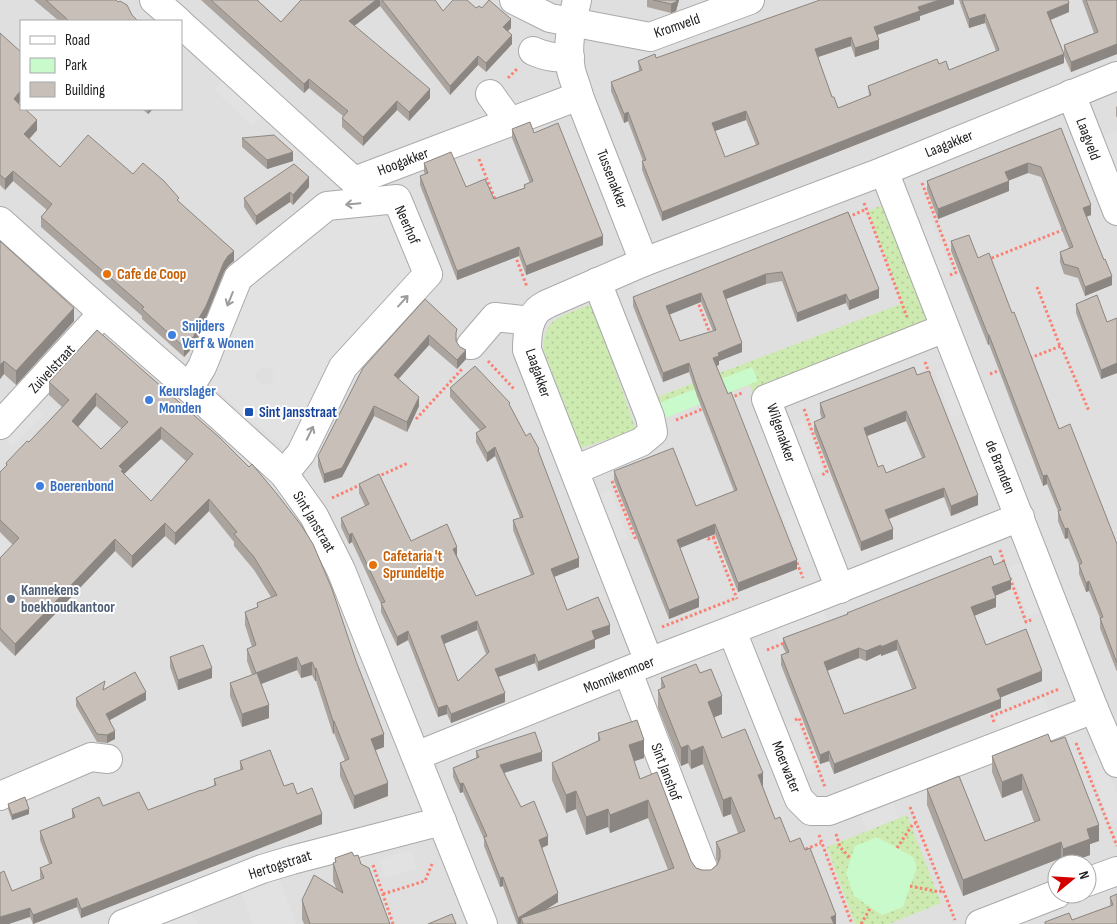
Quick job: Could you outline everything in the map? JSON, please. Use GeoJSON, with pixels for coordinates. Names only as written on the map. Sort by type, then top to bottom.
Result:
{"type":"FeatureCollection","features":[{"type":"Feature","properties":{"kind":"street"},"geometry":{"type":"LineString","coordinates":[[154,0],[177,20]]}},
{"type":"Feature","properties":{"kind":"street","name":"Kromveld"},"geometry":{"type":"LineString","coordinates":[[514,0],[550,18],[574,11],[650,37],[750,0]]}},
{"type":"Feature","properties":{"kind":"street"},"geometry":{"type":"LineString","coordinates":[[574,11],[570,58],[579,96]]}},
{"type":"Feature","properties":{"kind":"street","name":"Hoogakker"},"geometry":{"type":"LineString","coordinates":[[182,25],[354,181],[579,96]]}},
{"type":"Feature","properties":{"kind":"street"},"geometry":{"type":"LineString","coordinates":[[533,51],[553,58],[570,58]]}},
{"type":"Feature","properties":{"kind":"street","name":"Laagakker"},"geometry":{"type":"LineString","coordinates":[[638,667],[639,637],[527,350],[527,332],[534,316],[547,304],[644,262],[884,171],[1117,76]]}},
{"type":"Feature","properties":{"kind":"street"},"geometry":{"type":"LineString","coordinates":[[490,94],[510,122]]}},
{"type":"Feature","properties":{"kind":"street","name":"Laagveld"},"geometry":{"type":"LineString","coordinates":[[1071,94],[1117,211]]}},
{"type":"Feature","properties":{"kind":"street","name":"Tussenakker"},"geometry":{"type":"LineString","coordinates":[[579,96],[644,262]]}},
{"type":"Feature","properties":{"kind":"street","name":"de Branden"},"geometry":{"type":"LineString","coordinates":[[884,171],[944,328],[1117,764]]}},
{"type":"Feature","properties":{"kind":"street","name":"Neerhof"},"geometry":{"type":"LineString","coordinates":[[189,388],[202,367],[238,278],[327,206],[398,199],[428,274],[343,367],[300,453],[284,474]]}},
{"type":"Feature","properties":{"kind":"street","name":"Sint Janstraat"},"geometry":{"type":"LineString","coordinates":[[0,221],[284,474],[314,516],[341,570],[370,672],[416,756],[484,924]]}},
{"type":"Feature","properties":{"kind":"street"},"geometry":{"type":"LineString","coordinates":[[575,470],[641,442],[653,432],[650,418],[597,282]]}},
{"type":"Feature","properties":{"kind":"street","name":"Zuivelstraat"},"geometry":{"type":"LineString","coordinates":[[0,425],[103,313]]}},
{"type":"Feature","properties":{"kind":"street"},"geometry":{"type":"LineString","coordinates":[[475,348],[495,318],[534,316]]}},
{"type":"Feature","properties":{"kind":"street","name":"Wilgenakker"},"geometry":{"type":"LineString","coordinates":[[840,588],[766,399],[944,328]]}},
{"type":"Feature","properties":{"kind":"street","name":"Monnikenmoer"},"geometry":{"type":"LineString","coordinates":[[416,756],[1020,517]]}},
{"type":"Feature","properties":{"kind":"street","name":"Moerwater"},"geometry":{"type":"LineString","coordinates":[[739,628],[744,660],[799,799],[811,811]]}},
{"type":"Feature","properties":{"kind":"street","name":"Sint Janshof"},"geometry":{"type":"LineString","coordinates":[[638,667],[705,873]]}},
{"type":"Feature","properties":{"kind":"street"},"geometry":{"type":"LineString","coordinates":[[811,811],[829,811],[1094,709]]}},
{"type":"Feature","properties":{"kind":"street"},"geometry":{"type":"LineString","coordinates":[[0,796],[91,757],[108,759]]}},
{"type":"Feature","properties":{"kind":"street","name":"Hertogstraat"},"geometry":{"type":"LineString","coordinates":[[123,924],[262,869],[442,821]]}},
{"type":"Feature","properties":{"kind":"street"},"geometry":{"type":"LineString","coordinates":[[1097,878],[1117,871]]}},
{"type":"Feature","properties":{"kind":"street"},"geometry":{"type":"LineString","coordinates":[[980,924],[1047,898]]}},
{"type":"Feature","properties":{"kind":"path"},"geometry":{"type":"LineString","coordinates":[[471,137],[496,202]]}},
{"type":"Feature","properties":{"kind":"path"},"geometry":{"type":"LineString","coordinates":[[912,159],[956,272]]}},
{"type":"Feature","properties":{"kind":"path"},"geometry":{"type":"LineString","coordinates":[[841,219],[923,188]]}},
{"type":"Feature","properties":{"kind":"path"},"geometry":{"type":"LineString","coordinates":[[983,262],[1072,226]]}},
{"type":"Feature","properties":{"kind":"path"},"geometry":{"type":"LineString","coordinates":[[513,252],[534,316]]}},
{"type":"Feature","properties":{"kind":"path"},"geometry":{"type":"LineString","coordinates":[[928,284],[965,269]]}},
{"type":"Feature","properties":{"kind":"path"},"geometry":{"type":"LineString","coordinates":[[1037,287],[1060,346],[1089,411]]}},
{"type":"Feature","properties":{"kind":"path"},"geometry":{"type":"LineString","coordinates":[[696,297],[712,340]]}},
{"type":"Feature","properties":{"kind":"path"},"geometry":{"type":"LineString","coordinates":[[1026,360],[1060,346]]}},
{"type":"Feature","properties":{"kind":"path"},"geometry":{"type":"LineString","coordinates":[[416,419],[475,348],[515,390]]}},
{"type":"Feature","properties":{"kind":"path"},"geometry":{"type":"LineString","coordinates":[[966,383],[1009,366]]}},
{"type":"Feature","properties":{"kind":"path"},"geometry":{"type":"LineString","coordinates":[[723,401],[748,391],[750,396],[766,399]]}},
{"type":"Feature","properties":{"kind":"path"},"geometry":{"type":"LineString","coordinates":[[652,429],[706,408]]}},
{"type":"Feature","properties":{"kind":"path"},"geometry":{"type":"LineString","coordinates":[[602,458],[636,540]]}},
{"type":"Feature","properties":{"kind":"path"},"geometry":{"type":"LineString","coordinates":[[372,479],[408,463]]}},
{"type":"Feature","properties":{"kind":"path"},"geometry":{"type":"LineString","coordinates":[[309,509],[363,484]]}},
{"type":"Feature","properties":{"kind":"path"},"geometry":{"type":"LineString","coordinates":[[705,530],[708,539],[722,533]]}},
{"type":"Feature","properties":{"kind":"path"},"geometry":{"type":"LineString","coordinates":[[606,552],[644,537]]}},
{"type":"Feature","properties":{"kind":"path"},"geometry":{"type":"LineString","coordinates":[[713,537],[736,598],[739,628]]}},
{"type":"Feature","properties":{"kind":"path"},"geometry":{"type":"LineString","coordinates":[[794,556],[811,600]]}},
{"type":"Feature","properties":{"kind":"path","name":"Monnikenmoer"},"geometry":{"type":"LineString","coordinates":[[639,637],[736,598]]}},
{"type":"Feature","properties":{"kind":"path"},"geometry":{"type":"LineString","coordinates":[[744,660],[789,642]]}},
{"type":"Feature","properties":{"kind":"path"},"geometry":{"type":"LineString","coordinates":[[1003,744],[992,716],[1083,679]]}},
{"type":"Feature","properties":{"kind":"path"},"geometry":{"type":"LineString","coordinates":[[1066,719],[1117,846]]}},
{"type":"Feature","properties":{"kind":"path"},"geometry":{"type":"LineString","coordinates":[[900,783],[957,924]]}},
{"type":"Feature","properties":{"kind":"path"},"geometry":{"type":"LineString","coordinates":[[811,811],[821,843],[852,924]]}},
{"type":"Feature","properties":{"kind":"path"},"geometry":{"type":"LineString","coordinates":[[897,848],[913,824],[916,823]]}},
{"type":"Feature","properties":{"kind":"path"},"geometry":{"type":"LineString","coordinates":[[364,841],[394,924]]}},
{"type":"Feature","properties":{"kind":"path"},"geometry":{"type":"LineString","coordinates":[[796,852],[821,843]]}},
{"type":"Feature","properties":{"kind":"path"},"geometry":{"type":"LineString","coordinates":[[383,894],[424,881],[433,863]]}},
{"type":"Feature","properties":{"kind":"path"},"geometry":{"type":"LineString","coordinates":[[910,886],[939,892],[943,890]]}},
{"type":"Feature","properties":{"kind":"path"},"geometry":{"type":"LineString","coordinates":[[861,924],[871,907]]}},
{"type":"Feature","properties":{"kind":"shaded area"},"geometry":{"type":"Polygon","coordinates":[[[0,0],[1117,0],[1117,924],[0,924],[0,0]]]}},
{"type":"Feature","properties":{"kind":"shaded area"},"geometry":{"type":"Polygon","coordinates":[[[226,78],[265,114],[253,126],[214,90],[226,78]]]}},
{"type":"Feature","properties":{"kind":"shaded area"},"geometry":{"type":"Polygon","coordinates":[[[1116,131],[1117,134],[1117,181],[1100,137],[1116,131]]]}},
{"type":"Feature","properties":{"kind":"shaded area"},"geometry":{"type":"Polygon","coordinates":[[[394,207],[420,274],[292,455],[205,380],[244,285],[329,214],[394,207]],[[264,367],[257,372],[257,380],[263,385],[268,384],[273,379],[274,375],[269,368],[264,367]]]}},
{"type":"Feature","properties":{"kind":"shaded area"},"geometry":{"type":"Polygon","coordinates":[[[932,222],[951,270],[935,276],[916,228],[932,222]]]}},
{"type":"Feature","properties":{"kind":"shaded area"},"geometry":{"type":"Polygon","coordinates":[[[679,262],[685,277],[638,297],[631,282],[679,262]]]}},
{"type":"Feature","properties":{"kind":"shaded area"},"geometry":{"type":"Polygon","coordinates":[[[949,366],[966,413],[952,418],[935,372],[949,366]]]}},
{"type":"Feature","properties":{"kind":"shaded area"},"geometry":{"type":"Polygon","coordinates":[[[32,404],[43,414],[13,447],[1,436],[32,404]]]}},
{"type":"Feature","properties":{"kind":"shaded area"},"geometry":{"type":"Polygon","coordinates":[[[805,422],[823,471],[807,477],[788,428],[805,422]]]}},
{"type":"Feature","properties":{"kind":"shaded area"},"geometry":{"type":"Polygon","coordinates":[[[611,490],[628,538],[614,544],[596,495],[611,490]]]}},
{"type":"Feature","properties":{"kind":"shaded area"},"geometry":{"type":"Polygon","coordinates":[[[797,507],[816,557],[801,563],[782,513],[797,507]]]}},
{"type":"Feature","properties":{"kind":"shaded area"},"geometry":{"type":"Polygon","coordinates":[[[0,535],[15,549],[4,560],[0,556],[0,535]]]}},
{"type":"Feature","properties":{"kind":"shaded area"},"geometry":{"type":"Polygon","coordinates":[[[1026,561],[1044,610],[1028,616],[1009,567],[1026,561]]]}},
{"type":"Feature","properties":{"kind":"shaded area"},"geometry":{"type":"Polygon","coordinates":[[[729,603],[735,618],[687,637],[681,622],[729,603]]]}},
{"type":"Feature","properties":{"kind":"shaded area"},"geometry":{"type":"Polygon","coordinates":[[[822,607],[828,622],[780,641],[774,626],[822,607]]]}},
{"type":"Feature","properties":{"kind":"shaded area"},"geometry":{"type":"Polygon","coordinates":[[[1044,698],[1050,713],[1001,732],[996,717],[1044,698]]]}},
{"type":"Feature","properties":{"kind":"shaded area"},"geometry":{"type":"Polygon","coordinates":[[[797,723],[816,772],[800,778],[781,729],[797,723]]]}},
{"type":"Feature","properties":{"kind":"shaded area"},"geometry":{"type":"Polygon","coordinates":[[[1101,752],[1117,794],[1117,820],[1110,822],[1086,758],[1101,752]]]}},
{"type":"Feature","properties":{"kind":"shaded area"},"geometry":{"type":"Polygon","coordinates":[[[893,803],[899,818],[867,831],[861,816],[893,803]]]}},
{"type":"Feature","properties":{"kind":"shaded area"},"geometry":{"type":"Polygon","coordinates":[[[411,850],[417,869],[385,878],[380,859],[411,850]]]}},
{"type":"Feature","properties":{"kind":"shaded area"},"geometry":{"type":"Polygon","coordinates":[[[278,875],[296,924],[253,924],[240,889],[278,875]]]}},
{"type":"Feature","properties":{"kind":"shaded area"},"geometry":{"type":"Polygon","coordinates":[[[187,909],[198,924],[150,924],[187,909]]]}},
{"type":"Feature","properties":{"kind":"green space"},"geometry":{"type":"Polygon","coordinates":[[[887,203],[933,323],[753,392],[749,385],[665,418],[657,397],[903,303],[868,211],[887,203]]]}},
{"type":"Feature","properties":{"kind":"green space"},"geometry":{"type":"Polygon","coordinates":[[[592,304],[636,430],[581,448],[544,351],[544,340],[546,331],[557,319],[592,304]]]}},
{"type":"Feature","properties":{"kind":"green space"},"geometry":{"type":"Polygon","coordinates":[[[752,367],[758,381],[665,418],[659,403],[752,367]]]}},
{"type":"Feature","properties":{"kind":"green space"},"geometry":{"type":"Polygon","coordinates":[[[907,815],[941,903],[889,924],[855,924],[827,847],[907,815]]]}},
{"type":"Feature","properties":{"kind":"green space"},"geometry":{"type":"Polygon","coordinates":[[[877,837],[913,857],[917,867],[903,907],[882,915],[854,896],[846,873],[855,846],[877,837]]]}},
{"type":"Feature","properties":{"kind":"building"},"geometry":{"type":"Polygon","coordinates":[[[46,0],[116,0],[127,5],[137,20],[68,20],[46,0]]]}},
{"type":"Feature","properties":{"kind":"building"},"geometry":{"type":"Polygon","coordinates":[[[211,0],[257,0],[281,22],[301,0],[376,0],[349,21],[430,89],[409,112],[397,101],[363,137],[342,118],[348,111],[309,79],[304,84],[211,0]]]}},
{"type":"Feature","properties":{"kind":"building"},"geometry":{"type":"Polygon","coordinates":[[[382,0],[435,0],[443,11],[453,0],[467,0],[476,8],[479,6],[482,8],[489,0],[511,19],[503,27],[512,35],[486,63],[478,56],[450,86],[382,0]]]}},
{"type":"Feature","properties":{"kind":"building"},"geometry":{"type":"Polygon","coordinates":[[[653,0],[677,0],[671,4],[653,0]]]}},
{"type":"Feature","properties":{"kind":"building"},"geometry":{"type":"Polygon","coordinates":[[[820,0],[939,0],[918,7],[920,11],[874,27],[879,40],[855,48],[851,37],[815,49],[832,97],[834,97],[838,108],[871,95],[868,86],[937,59],[939,64],[946,61],[949,70],[999,50],[985,14],[969,19],[962,0],[1068,0],[1069,3],[1047,12],[1064,54],[662,212],[642,161],[646,160],[628,112],[624,114],[611,82],[642,70],[638,61],[655,54],[656,58],[820,0]],[[746,111],[712,123],[725,157],[759,144],[746,111]]]}},
{"type":"Feature","properties":{"kind":"building"},"geometry":{"type":"Polygon","coordinates":[[[1086,0],[1117,0],[1117,44],[1071,62],[1064,45],[1098,32],[1086,0]]]}},
{"type":"Feature","properties":{"kind":"building"},"geometry":{"type":"Polygon","coordinates":[[[0,33],[20,51],[20,91],[14,99],[20,105],[20,110],[26,110],[37,120],[24,134],[60,167],[88,135],[133,174],[143,163],[164,181],[179,198],[177,200],[234,251],[224,262],[206,306],[199,318],[194,336],[184,347],[142,309],[144,307],[41,217],[52,204],[13,171],[5,179],[0,175],[0,33]]]}},
{"type":"Feature","properties":{"kind":"building"},"geometry":{"type":"Polygon","coordinates":[[[530,122],[534,133],[558,123],[603,236],[526,266],[519,247],[457,271],[420,176],[428,173],[424,163],[451,152],[466,187],[485,179],[494,199],[525,188],[524,185],[533,181],[512,129],[530,122]]]}},
{"type":"Feature","properties":{"kind":"building"},"geometry":{"type":"Polygon","coordinates":[[[1061,128],[1091,205],[1083,208],[1112,276],[1085,287],[1078,268],[1064,264],[1060,252],[1073,247],[1041,167],[1028,163],[1005,172],[1009,181],[938,209],[927,181],[1061,128]]]}},
{"type":"Feature","properties":{"kind":"building"},"geometry":{"type":"Polygon","coordinates":[[[274,135],[293,152],[267,160],[242,138],[274,135]]]}},
{"type":"Feature","properties":{"kind":"building"},"geometry":{"type":"Polygon","coordinates":[[[294,164],[309,177],[293,195],[290,192],[256,216],[244,198],[294,164]]]}},
{"type":"Feature","properties":{"kind":"building"},"geometry":{"type":"Polygon","coordinates":[[[848,212],[879,289],[849,301],[846,294],[797,313],[782,272],[766,274],[723,291],[742,343],[718,353],[719,356],[713,358],[728,394],[731,392],[797,560],[738,583],[715,524],[677,540],[699,598],[669,610],[614,471],[673,448],[696,506],[737,490],[689,363],[663,373],[633,297],[848,212]],[[701,293],[666,306],[680,341],[716,330],[701,293]]]}},
{"type":"Feature","properties":{"kind":"building"},"geometry":{"type":"Polygon","coordinates":[[[969,235],[978,258],[989,253],[1059,429],[1070,424],[1117,544],[1117,663],[1100,618],[1103,617],[1089,581],[1086,583],[1079,565],[1082,563],[1068,528],[1065,529],[1061,520],[1058,511],[1061,510],[1047,475],[1043,476],[951,241],[969,235]]]}},
{"type":"Feature","properties":{"kind":"building"},"geometry":{"type":"Polygon","coordinates":[[[0,241],[74,308],[16,371],[4,361],[0,365],[0,241]]]}},
{"type":"Feature","properties":{"kind":"building"},"geometry":{"type":"Polygon","coordinates":[[[1097,295],[1107,322],[1117,318],[1117,363],[1101,370],[1076,304],[1097,295]]]}},
{"type":"Feature","properties":{"kind":"building"},"geometry":{"type":"Polygon","coordinates":[[[425,299],[457,329],[456,341],[460,347],[466,350],[457,360],[429,335],[394,375],[419,397],[407,422],[374,406],[342,468],[324,474],[318,456],[363,368],[425,299]]]}},
{"type":"Feature","properties":{"kind":"building"},"geometry":{"type":"Polygon","coordinates":[[[97,330],[220,438],[249,467],[252,464],[301,525],[313,544],[332,589],[356,661],[384,734],[371,739],[388,783],[354,796],[340,763],[349,759],[333,721],[316,668],[312,662],[301,666],[297,657],[256,673],[247,649],[256,645],[245,612],[258,607],[257,603],[277,595],[254,557],[234,534],[237,532],[209,499],[175,533],[165,523],[132,556],[115,539],[15,644],[0,628],[0,558],[19,538],[0,520],[0,472],[27,441],[29,442],[69,400],[49,382],[97,330]],[[96,393],[72,421],[101,449],[128,422],[96,393]],[[161,427],[119,466],[123,470],[121,471],[151,501],[193,454],[161,427]]]}},
{"type":"Feature","properties":{"kind":"building"},"geometry":{"type":"Polygon","coordinates":[[[475,366],[510,403],[526,436],[530,433],[539,449],[579,558],[551,569],[567,610],[598,597],[610,625],[592,631],[595,639],[538,662],[535,654],[495,669],[505,693],[451,714],[447,705],[438,708],[408,631],[397,637],[381,603],[385,602],[352,533],[349,535],[341,518],[369,504],[359,484],[379,474],[411,541],[447,524],[457,547],[453,549],[476,596],[534,574],[513,520],[523,517],[495,447],[487,453],[476,433],[486,427],[450,388],[475,366]],[[477,621],[441,636],[458,681],[489,652],[477,621]]]}},
{"type":"Feature","properties":{"kind":"building"},"geometry":{"type":"Polygon","coordinates":[[[914,367],[917,375],[929,371],[978,495],[951,506],[944,488],[885,510],[893,529],[861,542],[814,422],[825,417],[820,403],[914,367]],[[906,411],[864,428],[878,467],[883,465],[886,473],[925,457],[906,411]]]}},
{"type":"Feature","properties":{"kind":"building"},"geometry":{"type":"Polygon","coordinates":[[[991,556],[994,565],[1004,561],[1011,580],[992,587],[996,598],[971,607],[986,645],[1026,629],[1042,671],[997,689],[1001,699],[834,764],[829,751],[820,755],[781,655],[789,652],[783,638],[991,556]],[[897,640],[866,651],[859,648],[824,662],[844,714],[916,688],[897,640]]]}},
{"type":"Feature","properties":{"kind":"building"},"geometry":{"type":"Polygon","coordinates":[[[203,645],[212,668],[178,680],[170,657],[203,645]]]}},
{"type":"Feature","properties":{"kind":"building"},"geometry":{"type":"Polygon","coordinates":[[[696,664],[700,673],[711,669],[722,696],[708,702],[722,738],[745,729],[763,773],[758,775],[775,819],[780,817],[790,842],[800,838],[805,850],[810,848],[836,915],[831,917],[834,924],[523,924],[521,918],[674,868],[648,800],[610,815],[608,809],[586,817],[576,791],[566,795],[552,763],[600,740],[598,733],[637,720],[644,740],[629,745],[640,779],[657,772],[691,861],[696,868],[711,870],[717,865],[720,858],[720,850],[716,842],[745,831],[731,797],[723,800],[703,746],[691,751],[688,745],[681,748],[658,690],[665,687],[661,678],[696,664]]]}},
{"type":"Feature","properties":{"kind":"building"},"geometry":{"type":"Polygon","coordinates":[[[135,672],[146,692],[106,714],[115,731],[107,735],[97,734],[76,698],[105,681],[103,690],[135,672]]]}},
{"type":"Feature","properties":{"kind":"building"},"geometry":{"type":"Polygon","coordinates":[[[257,673],[269,705],[242,714],[230,683],[257,673]]]}},
{"type":"Feature","properties":{"kind":"building"},"geometry":{"type":"Polygon","coordinates":[[[535,732],[542,752],[500,765],[521,807],[534,801],[548,836],[539,840],[558,893],[518,918],[503,877],[500,878],[484,837],[487,836],[463,783],[460,784],[453,768],[479,757],[476,751],[535,732]]]}},
{"type":"Feature","properties":{"kind":"building"},"geometry":{"type":"Polygon","coordinates":[[[1048,734],[1051,742],[1065,737],[1099,825],[1087,829],[1090,839],[1063,849],[1061,842],[963,880],[927,789],[959,776],[985,841],[1040,820],[1022,774],[1002,782],[992,756],[1048,734]]]}},
{"type":"Feature","properties":{"kind":"building"},"geometry":{"type":"Polygon","coordinates":[[[270,750],[284,786],[293,783],[297,794],[312,788],[322,814],[81,909],[77,898],[33,915],[30,908],[0,917],[0,873],[4,871],[12,891],[44,878],[40,868],[52,863],[40,831],[75,817],[72,809],[99,797],[103,806],[139,792],[148,810],[216,785],[214,779],[243,769],[240,761],[270,750]]]}},
{"type":"Feature","properties":{"kind":"building"},"geometry":{"type":"Polygon","coordinates":[[[25,797],[29,809],[12,815],[8,804],[25,797]]]}},
{"type":"Feature","properties":{"kind":"building"},"geometry":{"type":"Polygon","coordinates":[[[352,852],[354,856],[358,855],[361,864],[369,868],[390,924],[310,924],[302,900],[314,875],[343,893],[333,863],[336,862],[335,858],[352,852]]]}},
{"type":"Feature","properties":{"kind":"building"},"geometry":{"type":"Polygon","coordinates":[[[1117,894],[1117,924],[1045,924],[1045,922],[1069,913],[1072,920],[1113,905],[1110,897],[1117,894]]]}},
{"type":"Feature","properties":{"kind":"building"},"geometry":{"type":"Polygon","coordinates":[[[452,914],[456,924],[428,924],[452,914]]]}},
{"type":"Feature","properties":{"kind":"place","name":"Cafe de Coop"},"geometry":{"type":"Point","coordinates":[107,274]}},
{"type":"Feature","properties":{"kind":"place","name":"Snijders Verf & Wonen"},"geometry":{"type":"Point","coordinates":[172,335]}},
{"type":"Feature","properties":{"kind":"place","name":"Keurslager Monden"},"geometry":{"type":"Point","coordinates":[149,400]}},
{"type":"Feature","properties":{"kind":"place","name":"Sint Jansstraat"},"geometry":{"type":"Point","coordinates":[249,412]}},
{"type":"Feature","properties":{"kind":"place","name":"Boerenbond"},"geometry":{"type":"Point","coordinates":[40,486]}},
{"type":"Feature","properties":{"kind":"place","name":"Cafetaria 't Sprundeltje"},"geometry":{"type":"Point","coordinates":[373,565]}},
{"type":"Feature","properties":{"kind":"place","name":"Kannekens boekhoudkantoor"},"geometry":{"type":"Point","coordinates":[11,599]}}]}
